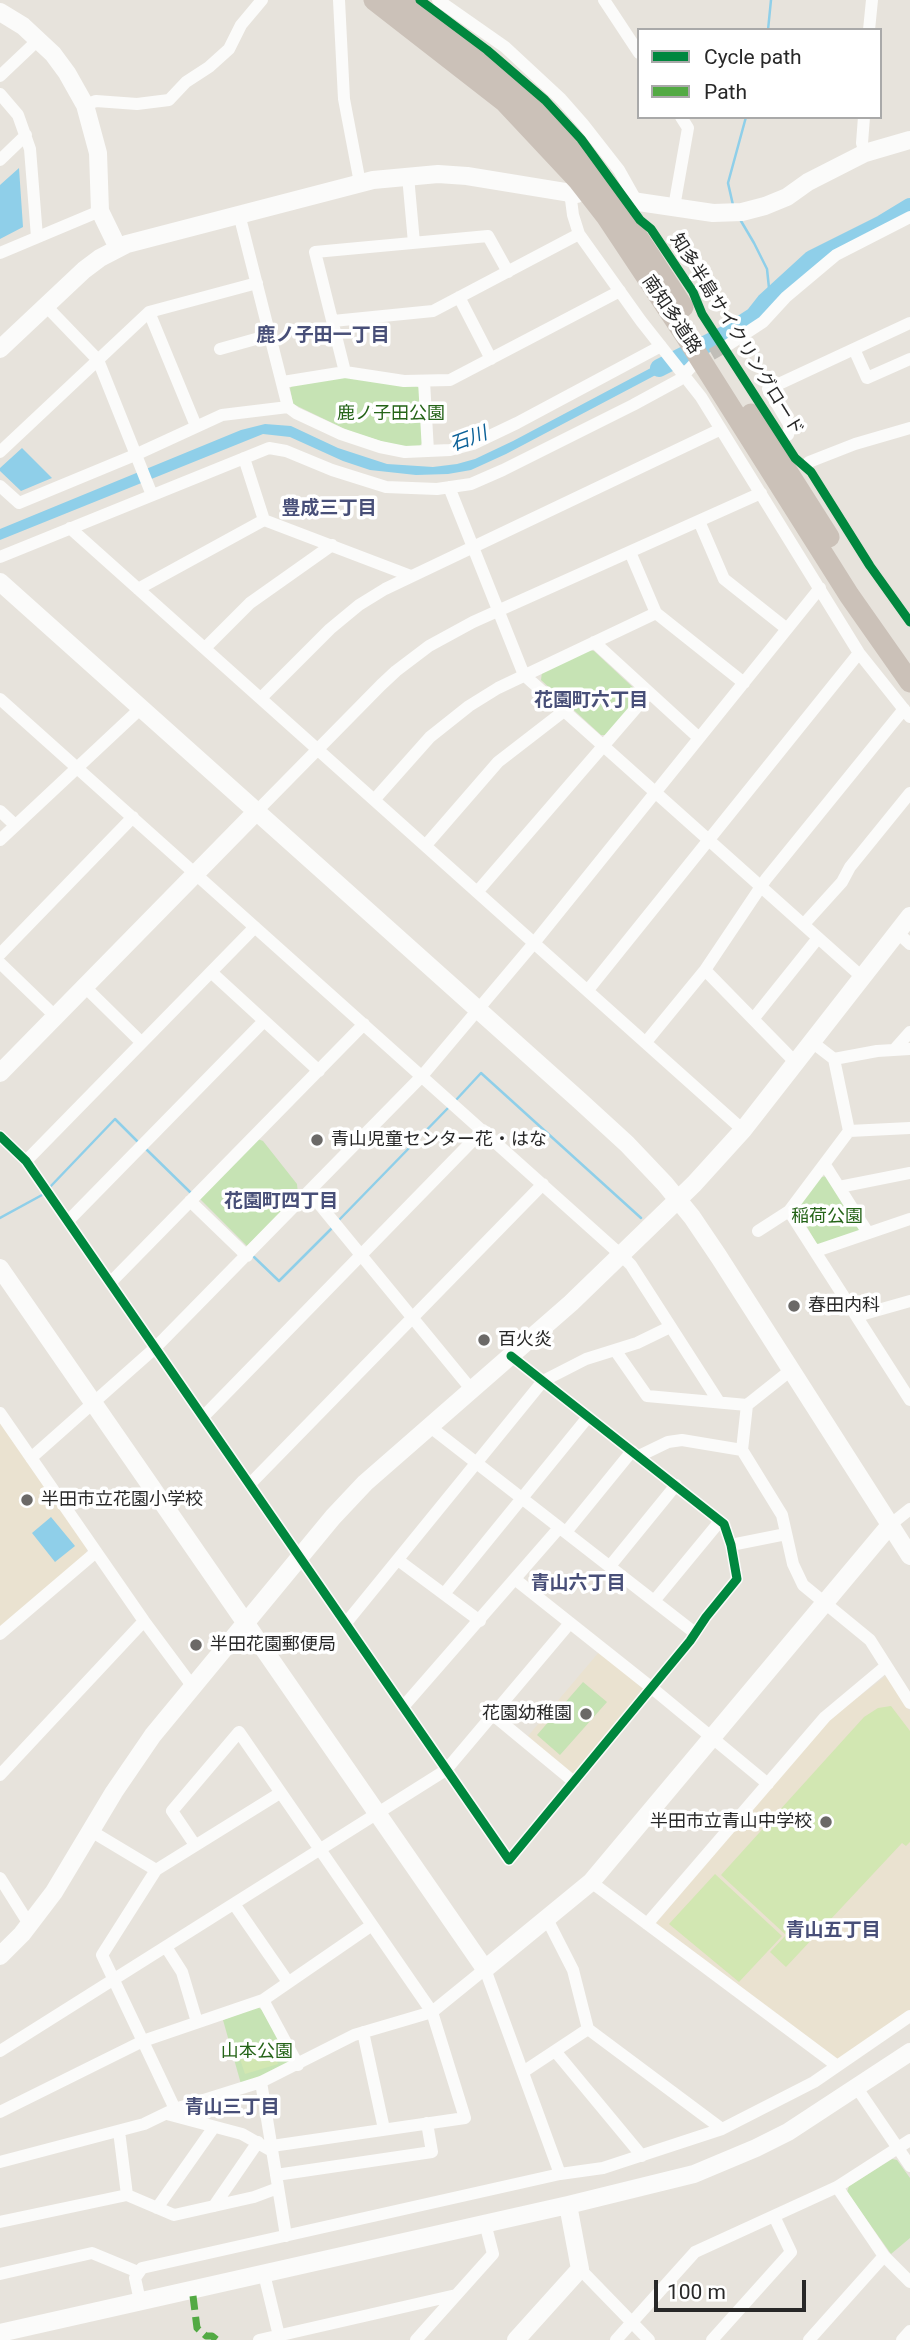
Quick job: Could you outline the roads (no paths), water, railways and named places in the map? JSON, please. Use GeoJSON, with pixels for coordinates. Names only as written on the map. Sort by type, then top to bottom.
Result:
{"type":"FeatureCollection","features":[{"type":"Feature","properties":{"kind":"highway","name":"南知多道路"},"geometry":{"type":"LineString","coordinates":[[374,0],[505,102],[532,128],[581,187],[624,208],[691,332],[703,371],[849,595],[910,682]]}},
{"type":"Feature","properties":{"kind":"highway","name":"南知多道路"},"geometry":{"type":"LineString","coordinates":[[400,0],[457,42],[544,117],[581,187]]}},
{"type":"Feature","properties":{"kind":"highway","name":"南知多道路"},"geometry":{"type":"LineString","coordinates":[[703,371],[910,657]]}},
{"type":"Feature","properties":{"kind":"street"},"geometry":{"type":"LineString","coordinates":[[85,105],[96,101],[137,104],[169,100],[186,82],[209,67],[229,49],[241,24],[262,0]]}},
{"type":"Feature","properties":{"kind":"street"},"geometry":{"type":"LineString","coordinates":[[339,0],[344,99],[360,183]]}},
{"type":"Feature","properties":{"kind":"street"},"geometry":{"type":"LineString","coordinates":[[438,0],[505,47],[561,99],[619,170],[624,208],[674,207],[737,213],[787,197],[808,182],[865,153],[910,140]]}},
{"type":"Feature","properties":{"kind":"street"},"geometry":{"type":"LineString","coordinates":[[604,0],[637,50]]}},
{"type":"Feature","properties":{"kind":"street"},"geometry":{"type":"LineString","coordinates":[[869,28],[872,0]]}},
{"type":"Feature","properties":{"kind":"street"},"geometry":{"type":"LineString","coordinates":[[0,12],[39,39],[67,73],[85,105],[98,153],[100,211],[118,248]]}},
{"type":"Feature","properties":{"kind":"street"},"geometry":{"type":"LineString","coordinates":[[0,76],[39,39]]}},
{"type":"Feature","properties":{"kind":"street"},"geometry":{"type":"LineString","coordinates":[[0,94],[18,115],[30,149],[37,237]]}},
{"type":"Feature","properties":{"kind":"street"},"geometry":{"type":"LineString","coordinates":[[674,207],[688,128],[682,119]]}},
{"type":"Feature","properties":{"kind":"street"},"geometry":{"type":"LineString","coordinates":[[864,119],[862,143],[865,153]]}},
{"type":"Feature","properties":{"kind":"street"},"geometry":{"type":"LineString","coordinates":[[0,160],[26,135]]}},
{"type":"Feature","properties":{"kind":"street"},"geometry":{"type":"LineString","coordinates":[[0,349],[83,270],[118,248],[239,214],[360,183],[408,176],[438,174],[581,187],[573,215],[579,233],[661,346],[703,371],[721,429],[747,461],[761,493],[859,653],[907,713],[762,887],[705,970],[646,1042]]}},
{"type":"Feature","properties":{"kind":"street"},"geometry":{"type":"LineString","coordinates":[[408,176],[414,243]]}},
{"type":"Feature","properties":{"kind":"street"},"geometry":{"type":"LineString","coordinates":[[0,253],[100,211]]}},
{"type":"Feature","properties":{"kind":"street"},"geometry":{"type":"LineString","coordinates":[[239,214],[288,407],[341,434],[380,447],[405,452],[450,450],[473,444],[661,346]]}},
{"type":"Feature","properties":{"kind":"street"},"geometry":{"type":"LineString","coordinates":[[728,345],[763,322],[786,297],[835,255],[910,217]]}},
{"type":"Feature","properties":{"kind":"street"},"geometry":{"type":"LineString","coordinates":[[333,321],[433,311],[579,233]]}},
{"type":"Feature","properties":{"kind":"street"},"geometry":{"type":"LineString","coordinates":[[345,372],[315,252],[488,236],[508,272]]}},
{"type":"Feature","properties":{"kind":"street"},"geometry":{"type":"LineString","coordinates":[[0,452],[149,312],[257,283]]}},
{"type":"Feature","properties":{"kind":"street"},"geometry":{"type":"LineString","coordinates":[[283,382],[345,372],[404,381],[450,380],[620,291]]}},
{"type":"Feature","properties":{"kind":"street"},"geometry":{"type":"LineString","coordinates":[[459,297],[491,359]]}},
{"type":"Feature","properties":{"kind":"street"},"geometry":{"type":"LineString","coordinates":[[46,306],[97,360],[152,495]]}},
{"type":"Feature","properties":{"kind":"street"},"geometry":{"type":"LineString","coordinates":[[149,312],[196,426]]}},
{"type":"Feature","properties":{"kind":"street"},"geometry":{"type":"LineString","coordinates":[[788,436],[790,426],[768,389],[910,323]]}},
{"type":"Feature","properties":{"kind":"street"},"geometry":{"type":"LineString","coordinates":[[219,349],[270,335]]}},
{"type":"Feature","properties":{"kind":"street"},"geometry":{"type":"LineString","coordinates":[[854,349],[867,378],[910,359]]}},
{"type":"Feature","properties":{"kind":"street"},"geometry":{"type":"LineString","coordinates":[[0,557],[269,449],[386,487],[437,489],[471,484],[703,371]]}},
{"type":"Feature","properties":{"kind":"street"},"geometry":{"type":"LineString","coordinates":[[425,381],[428,451]]}},
{"type":"Feature","properties":{"kind":"street"},"geometry":{"type":"LineString","coordinates":[[0,486],[19,503],[136,457],[222,415],[288,407]]}},
{"type":"Feature","properties":{"kind":"street"},"geometry":{"type":"LineString","coordinates":[[809,462],[855,444],[910,428]]}},
{"type":"Feature","properties":{"kind":"street"},"geometry":{"type":"LineString","coordinates":[[261,698],[330,629],[359,606],[411,576],[721,429]]}},
{"type":"Feature","properties":{"kind":"street"},"geometry":{"type":"LineString","coordinates":[[244,458],[264,520]]}},
{"type":"Feature","properties":{"kind":"street"},"geometry":{"type":"LineString","coordinates":[[449,487],[524,675],[862,977]]}},
{"type":"Feature","properties":{"kind":"street"},"geometry":{"type":"LineString","coordinates":[[0,1073],[404,664],[450,633],[761,493]]}},
{"type":"Feature","properties":{"kind":"street"},"geometry":{"type":"LineString","coordinates":[[138,589],[264,520],[411,576]]}},
{"type":"Feature","properties":{"kind":"street"},"geometry":{"type":"LineString","coordinates":[[699,521],[724,579],[786,629]]}},
{"type":"Feature","properties":{"kind":"street"},"geometry":{"type":"LineString","coordinates":[[70,528],[743,1130]]}},
{"type":"Feature","properties":{"kind":"street"},"geometry":{"type":"LineString","coordinates":[[205,648],[250,603],[332,545]]}},
{"type":"Feature","properties":{"kind":"street"},"geometry":{"type":"LineString","coordinates":[[630,552],[656,613],[744,682]]}},
{"type":"Feature","properties":{"kind":"street"},"geometry":{"type":"LineString","coordinates":[[0,582],[626,1144],[678,1200],[719,1257],[910,1556]]}},
{"type":"Feature","properties":{"kind":"street"},"geometry":{"type":"LineString","coordinates":[[31,1458],[155,1349],[422,1076],[534,943],[820,588]]}},
{"type":"Feature","properties":{"kind":"street"},"geometry":{"type":"LineString","coordinates":[[374,800],[430,737],[450,719],[498,688],[656,613]]}},
{"type":"Feature","properties":{"kind":"street"},"geometry":{"type":"LineString","coordinates":[[594,642],[699,738]]}},
{"type":"Feature","properties":{"kind":"street"},"geometry":{"type":"LineString","coordinates":[[588,990],[859,653]]}},
{"type":"Feature","properties":{"kind":"street"},"geometry":{"type":"LineString","coordinates":[[478,891],[649,694]]}},
{"type":"Feature","properties":{"kind":"street"},"geometry":{"type":"LineString","coordinates":[[0,719],[5,704],[621,1255],[719,1402]]}},
{"type":"Feature","properties":{"kind":"street"},"geometry":{"type":"LineString","coordinates":[[0,840],[141,708]]}},
{"type":"Feature","properties":{"kind":"street"},"geometry":{"type":"LineString","coordinates":[[426,845],[498,762],[564,711]]}},
{"type":"Feature","properties":{"kind":"street"},"geometry":{"type":"LineString","coordinates":[[804,925],[842,882],[850,867],[910,793]]}},
{"type":"Feature","properties":{"kind":"street"},"geometry":{"type":"LineString","coordinates":[[0,811],[15,825]]}},
{"type":"Feature","properties":{"kind":"street"},"geometry":{"type":"LineString","coordinates":[[0,954],[133,817]]}},
{"type":"Feature","properties":{"kind":"street"},"geometry":{"type":"LineString","coordinates":[[0,1956],[54,1892],[139,1755],[300,1557],[365,1483],[511,1356],[678,1200],[743,1130],[862,977],[904,938],[910,916]]}},
{"type":"Feature","properties":{"kind":"street"},"geometry":{"type":"LineString","coordinates":[[26,1161],[255,927]]}},
{"type":"Feature","properties":{"kind":"street"},"geometry":{"type":"LineString","coordinates":[[754,1018],[818,938]]}},
{"type":"Feature","properties":{"kind":"street"},"geometry":{"type":"LineString","coordinates":[[0,962],[55,1016]]}},
{"type":"Feature","properties":{"kind":"street"},"geometry":{"type":"LineString","coordinates":[[705,970],[795,1062]]}},
{"type":"Feature","properties":{"kind":"street"},"geometry":{"type":"LineString","coordinates":[[211,972],[319,1070]]}},
{"type":"Feature","properties":{"kind":"street"},"geometry":{"type":"LineString","coordinates":[[84,986],[141,1042]]}},
{"type":"Feature","properties":{"kind":"street"},"geometry":{"type":"LineString","coordinates":[[68,1221],[264,1021]]}},
{"type":"Feature","properties":{"kind":"street"},"geometry":{"type":"LineString","coordinates":[[110,1283],[364,1024]]}},
{"type":"Feature","properties":{"kind":"street"},"geometry":{"type":"LineString","coordinates":[[894,1050],[910,1032]]}},
{"type":"Feature","properties":{"kind":"street"},"geometry":{"type":"LineString","coordinates":[[758,1231],[789,1211],[849,1131],[834,1059],[812,1042]]}},
{"type":"Feature","properties":{"kind":"street"},"geometry":{"type":"LineString","coordinates":[[834,1059],[910,1049]]}},
{"type":"Feature","properties":{"kind":"street"},"geometry":{"type":"LineString","coordinates":[[849,1131],[910,1128]]}},
{"type":"Feature","properties":{"kind":"street"},"geometry":{"type":"LineString","coordinates":[[203,1417],[483,1130]]}},
{"type":"Feature","properties":{"kind":"street"},"geometry":{"type":"LineString","coordinates":[[0,1136],[26,1161],[509,1860],[652,1688],[737,1579],[724,1524],[511,1356]]}},
{"type":"Feature","properties":{"kind":"street"},"geometry":{"type":"LineString","coordinates":[[825,1165],[868,1233]]}},
{"type":"Feature","properties":{"kind":"street"},"geometry":{"type":"LineString","coordinates":[[839,1187],[910,1173]]}},
{"type":"Feature","properties":{"kind":"street"},"geometry":{"type":"LineString","coordinates":[[250,1484],[543,1184]]}},
{"type":"Feature","properties":{"kind":"street"},"geometry":{"type":"LineString","coordinates":[[310,1192],[471,1389]]}},
{"type":"Feature","properties":{"kind":"street"},"geometry":{"type":"LineString","coordinates":[[190,1201],[247,1256]]}},
{"type":"Feature","properties":{"kind":"street"},"geometry":{"type":"LineString","coordinates":[[789,1211],[857,1316],[904,1378],[910,1401]]}},
{"type":"Feature","properties":{"kind":"street"},"geometry":{"type":"LineString","coordinates":[[816,1251],[910,1219]]}},
{"type":"Feature","properties":{"kind":"street"},"geometry":{"type":"LineString","coordinates":[[0,1268],[485,1969],[560,2174]]}},
{"type":"Feature","properties":{"kind":"street"},"geometry":{"type":"LineString","coordinates":[[857,1316],[910,1301]]}},
{"type":"Feature","properties":{"kind":"street"},"geometry":{"type":"LineString","coordinates":[[345,1623],[543,1381],[586,1360],[638,1343],[670,1327]]}},
{"type":"Feature","properties":{"kind":"street"},"geometry":{"type":"LineString","coordinates":[[615,1350],[647,1396],[747,1405],[791,1370]]}},
{"type":"Feature","properties":{"kind":"street"},"geometry":{"type":"LineString","coordinates":[[747,1405],[742,1450],[782,1515],[796,1575],[803,1585],[870,1640],[910,1703]]}},
{"type":"Feature","properties":{"kind":"street"},"geometry":{"type":"LineString","coordinates":[[0,1413],[193,1687]]}},
{"type":"Feature","properties":{"kind":"street"},"geometry":{"type":"LineString","coordinates":[[444,1594],[588,1417]]}},
{"type":"Feature","properties":{"kind":"street"},"geometry":{"type":"LineString","coordinates":[[429,1426],[695,1633]]}},
{"type":"Feature","properties":{"kind":"street"},"geometry":{"type":"LineString","coordinates":[[403,1707],[516,1580],[636,1454],[668,1442],[682,1440],[742,1450]]}},
{"type":"Feature","properties":{"kind":"street"},"geometry":{"type":"LineString","coordinates":[[610,1566],[676,1485]]}},
{"type":"Feature","properties":{"kind":"street"},"geometry":{"type":"LineString","coordinates":[[0,2162],[144,2124],[171,2112],[261,2082],[363,2032],[432,2012],[591,1882],[890,1525],[910,1508]]}},
{"type":"Feature","properties":{"kind":"street"},"geometry":{"type":"LineString","coordinates":[[654,1601],[720,1521]]}},
{"type":"Feature","properties":{"kind":"street"},"geometry":{"type":"LineString","coordinates":[[731,1545],[786,1534]]}},
{"type":"Feature","properties":{"kind":"street"},"geometry":{"type":"LineString","coordinates":[[0,1634],[96,1552]]}},
{"type":"Feature","properties":{"kind":"street"},"geometry":{"type":"LineString","coordinates":[[398,1560],[480,1621]]}},
{"type":"Feature","properties":{"kind":"street"},"geometry":{"type":"LineString","coordinates":[[516,1580],[768,1784]]}},
{"type":"Feature","properties":{"kind":"street"},"geometry":{"type":"LineString","coordinates":[[0,1775],[144,1621]]}},
{"type":"Feature","properties":{"kind":"street"},"geometry":{"type":"LineString","coordinates":[[0,2051],[446,1770],[570,1623]]}},
{"type":"Feature","properties":{"kind":"street"},"geometry":{"type":"LineString","coordinates":[[647,1924],[825,1717],[886,1666]]}},
{"type":"Feature","properties":{"kind":"street"},"geometry":{"type":"LineString","coordinates":[[493,1714],[574,1782]]}},
{"type":"Feature","properties":{"kind":"street"},"geometry":{"type":"LineString","coordinates":[[195,1845],[172,1811],[240,1732],[432,2012],[465,2118],[272,2149],[242,2134],[171,2112],[143,2041],[102,1955],[156,1870],[280,1793]]}},
{"type":"Feature","properties":{"kind":"street"},"geometry":{"type":"LineString","coordinates":[[91,1831],[156,1870]]}},
{"type":"Feature","properties":{"kind":"street"},"geometry":{"type":"LineString","coordinates":[[0,1878],[29,1924]]}},
{"type":"Feature","properties":{"kind":"street"},"geometry":{"type":"LineString","coordinates":[[591,1882],[836,2065]]}},
{"type":"Feature","properties":{"kind":"street"},"geometry":{"type":"LineString","coordinates":[[234,1904],[288,1982]]}},
{"type":"Feature","properties":{"kind":"street"},"geometry":{"type":"LineString","coordinates":[[547,1919],[573,1970],[589,2029],[722,2129]]}},
{"type":"Feature","properties":{"kind":"street"},"geometry":{"type":"LineString","coordinates":[[0,2112],[143,2041],[263,2000],[372,1925]]}},
{"type":"Feature","properties":{"kind":"street"},"geometry":{"type":"LineString","coordinates":[[166,1947],[182,1972],[197,2022]]}},
{"type":"Feature","properties":{"kind":"street"},"geometry":{"type":"LineString","coordinates":[[263,2000],[298,2064]]}},
{"type":"Feature","properties":{"kind":"street"},"geometry":{"type":"LineString","coordinates":[[140,2301],[135,2278],[142,2268],[560,2174],[603,2168],[722,2129],[814,2081],[910,2016]]}},
{"type":"Feature","properties":{"kind":"street"},"geometry":{"type":"LineString","coordinates":[[523,2072],[589,2029]]}},
{"type":"Feature","properties":{"kind":"street"},"geometry":{"type":"LineString","coordinates":[[363,2032],[384,2129]]}},
{"type":"Feature","properties":{"kind":"street"},"geometry":{"type":"LineString","coordinates":[[555,2051],[642,2155]]}},
{"type":"Feature","properties":{"kind":"street"},"geometry":{"type":"LineString","coordinates":[[0,2333],[662,2183],[727,2161],[788,2132],[910,2052]]}},
{"type":"Feature","properties":{"kind":"street"},"geometry":{"type":"LineString","coordinates":[[261,2082],[286,2236]]}},
{"type":"Feature","properties":{"kind":"street"},"geometry":{"type":"LineString","coordinates":[[858,2088],[910,2166]]}},
{"type":"Feature","properties":{"kind":"street"},"geometry":{"type":"LineString","coordinates":[[276,2175],[432,2152],[427,2123]]}},
{"type":"Feature","properties":{"kind":"street"},"geometry":{"type":"LineString","coordinates":[[157,2208],[214,2127]]}},
{"type":"Feature","properties":{"kind":"street"},"geometry":{"type":"LineString","coordinates":[[118,2131],[127,2195]]}},
{"type":"Feature","properties":{"kind":"street"},"geometry":{"type":"LineString","coordinates":[[616,2340],[695,2252],[837,2186],[910,2140]]}},
{"type":"Feature","properties":{"kind":"street"},"geometry":{"type":"LineString","coordinates":[[214,2206],[258,2142]]}},
{"type":"Feature","properties":{"kind":"street"},"geometry":{"type":"LineString","coordinates":[[837,2186],[884,2256],[910,2282]]}},
{"type":"Feature","properties":{"kind":"street"},"geometry":{"type":"LineString","coordinates":[[0,2222],[127,2195],[174,2215],[254,2197],[278,2188]]}},
{"type":"Feature","properties":{"kind":"street"},"geometry":{"type":"LineString","coordinates":[[568,2205],[580,2269],[649,2340]]}},
{"type":"Feature","properties":{"kind":"street"},"geometry":{"type":"LineString","coordinates":[[712,2340],[791,2252],[775,2216]]}},
{"type":"Feature","properties":{"kind":"street"},"geometry":{"type":"LineString","coordinates":[[416,2340],[493,2254],[485,2223]]}},
{"type":"Feature","properties":{"kind":"street"},"geometry":{"type":"LineString","coordinates":[[0,2274],[92,2253],[138,2272]]}},
{"type":"Feature","properties":{"kind":"street"},"geometry":{"type":"LineString","coordinates":[[808,2340],[884,2256]]}},
{"type":"Feature","properties":{"kind":"street"},"geometry":{"type":"LineString","coordinates":[[516,2340],[580,2269]]}},
{"type":"Feature","properties":{"kind":"street"},"geometry":{"type":"LineString","coordinates":[[264,2274],[279,2338]]}},
{"type":"Feature","properties":{"kind":"street"},"geometry":{"type":"LineString","coordinates":[[259,2340],[279,2338],[456,2295]]}},
{"type":"Feature","properties":{"kind":"street"},"geometry":{"type":"LineString","coordinates":[[902,2340],[910,2331]]}},
{"type":"Feature","properties":{"kind":"water"},"geometry":{"type":"Polygon","coordinates":[[[19,168],[23,227],[0,239],[0,185],[19,168]]]}},
{"type":"Feature","properties":{"kind":"water"},"geometry":{"type":"Polygon","coordinates":[[[664,361],[669,368],[471,470],[416,475],[370,470],[290,437],[263,434],[0,540],[0,529],[241,430],[265,424],[291,426],[338,448],[387,464],[433,467],[457,464],[475,459],[513,441],[664,361]]]}},
{"type":"Feature","properties":{"kind":"water"},"geometry":{"type":"Polygon","coordinates":[[[22,448],[52,478],[21,491],[0,468],[22,448]]]}},
{"type":"Feature","properties":{"kind":"water"},"geometry":{"type":"Polygon","coordinates":[[[51,1517],[75,1546],[55,1562],[32,1533],[51,1517]]]}},
{"type":"Feature","properties":{"kind":"waterway"},"geometry":{"type":"LineString","coordinates":[[768,28],[771,0]]}},
{"type":"Feature","properties":{"kind":"waterway"},"geometry":{"type":"LineString","coordinates":[[733,205],[728,183],[745,119]]}},
{"type":"Feature","properties":{"kind":"waterway","name":"石川"},"geometry":{"type":"LineString","coordinates":[[659,368],[728,333],[754,316],[765,302],[812,259],[910,207]]}},
{"type":"Feature","properties":{"kind":"waterway"},"geometry":{"type":"LineString","coordinates":[[741,221],[767,269],[769,288],[765,302]]}},
{"type":"Feature","properties":{"kind":"waterway"},"geometry":{"type":"LineString","coordinates":[[456,1100],[481,1073],[641,1218]]}},
{"type":"Feature","properties":{"kind":"waterway"},"geometry":{"type":"LineString","coordinates":[[339,1220],[449,1107]]}},
{"type":"Feature","properties":{"kind":"waterway"},"geometry":{"type":"LineString","coordinates":[[50,1187],[115,1119],[139,1143]]}},
{"type":"Feature","properties":{"kind":"waterway"},"geometry":{"type":"LineString","coordinates":[[146,1149],[191,1193]]}},
{"type":"Feature","properties":{"kind":"waterway"},"geometry":{"type":"LineString","coordinates":[[0,1218],[42,1195]]}},
{"type":"Feature","properties":{"kind":"waterway"},"geometry":{"type":"LineString","coordinates":[[254,1257],[279,1281],[333,1227]]}},
{"type":"Feature","properties":{"kind":"tunnel"},"geometry":{"type":"LineString","coordinates":[[696,363],[728,345]]}},
{"type":"Feature","properties":{"kind":"place","name":"青山児童センター花・はな"},"geometry":{"type":"Point","coordinates":[317,1140]}},
{"type":"Feature","properties":{"kind":"place","name":"春田内科"},"geometry":{"type":"Point","coordinates":[794,1306]}},
{"type":"Feature","properties":{"kind":"place","name":"百火炎"},"geometry":{"type":"Point","coordinates":[484,1340]}},
{"type":"Feature","properties":{"kind":"place","name":"半田市立花園小学校"},"geometry":{"type":"Point","coordinates":[27,1500]}},
{"type":"Feature","properties":{"kind":"place","name":"半田花園郵便局"},"geometry":{"type":"Point","coordinates":[196,1645]}},
{"type":"Feature","properties":{"kind":"place","name":"花園幼稚園"},"geometry":{"type":"Point","coordinates":[586,1714]}},
{"type":"Feature","properties":{"kind":"place","name":"半田市立青山中学校"},"geometry":{"type":"Point","coordinates":[826,1822]}},
{"type":"Feature","properties":{"kind":"district","name":"鹿ノ子田一丁目"},"geometry":{"type":"Point","coordinates":[323,336]}},
{"type":"Feature","properties":{"kind":"district","name":"豊成三丁目"},"geometry":{"type":"Point","coordinates":[329,509]}},
{"type":"Feature","properties":{"kind":"district","name":"花園町六丁目"},"geometry":{"type":"Point","coordinates":[591,701]}},
{"type":"Feature","properties":{"kind":"district","name":"花園町四丁目"},"geometry":{"type":"Point","coordinates":[281,1202]}},
{"type":"Feature","properties":{"kind":"district","name":"青山六丁目"},"geometry":{"type":"Point","coordinates":[578,1584]}},
{"type":"Feature","properties":{"kind":"district","name":"青山五丁目"},"geometry":{"type":"Point","coordinates":[833,1931]}},
{"type":"Feature","properties":{"kind":"district","name":"青山三丁目"},"geometry":{"type":"Point","coordinates":[232,2108]}},
{"type":"Feature","properties":{"kind":"park label","name":"鹿ノ子田公園"},"geometry":{"type":"Point","coordinates":[391,414]}},
{"type":"Feature","properties":{"kind":"park label","name":"稲荷公園"},"geometry":{"type":"Point","coordinates":[827,1217]}},
{"type":"Feature","properties":{"kind":"park label","name":"山本公園"},"geometry":{"type":"Point","coordinates":[257,2052]}}]}
